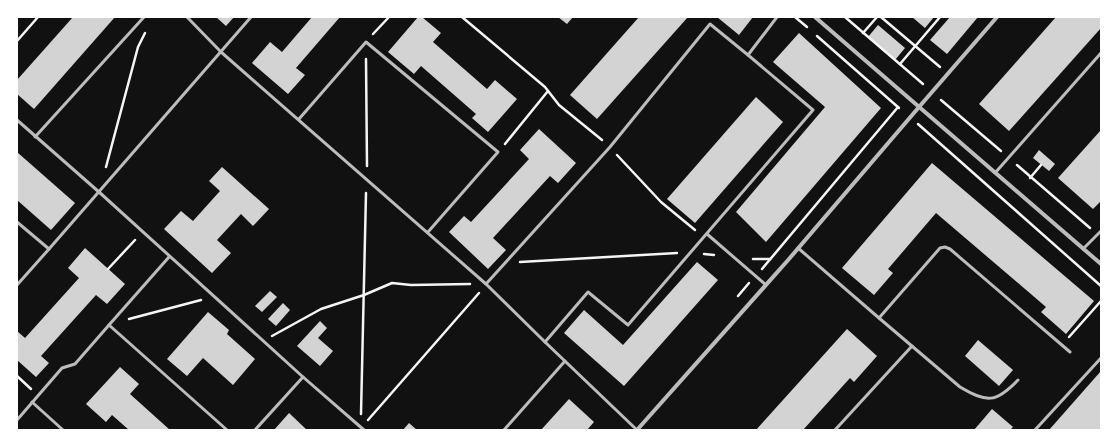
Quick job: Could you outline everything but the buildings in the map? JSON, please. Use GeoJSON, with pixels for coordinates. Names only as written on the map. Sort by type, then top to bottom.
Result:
{"type":"FeatureCollection","features":[{"type":"Feature","properties":{"kind":"street"},"geometry":{"type":"LineString","coordinates":[[815,17],[1101,264]]}},
{"type":"Feature","properties":{"kind":"street"},"geometry":{"type":"LineString","coordinates":[[637,430],[789,259],[997,17]]}},
{"type":"Feature","properties":{"kind":"lane"},"geometry":{"type":"LineString","coordinates":[[35,137],[144,17]]}},
{"type":"Feature","properties":{"kind":"lane"},"geometry":{"type":"LineString","coordinates":[[187,17],[221,52],[486,284],[637,430]]}},
{"type":"Feature","properties":{"kind":"lane"},"geometry":{"type":"LineString","coordinates":[[17,285],[251,17]]}},
{"type":"Feature","properties":{"kind":"lane"},"geometry":{"type":"LineString","coordinates":[[748,55],[777,17]]}},
{"type":"Feature","properties":{"kind":"lane"},"geometry":{"type":"LineString","coordinates":[[486,284],[610,147],[710,24],[812,110],[628,325],[588,292],[545,342]]}},
{"type":"Feature","properties":{"kind":"lane"},"geometry":{"type":"LineString","coordinates":[[299,119],[366,42],[498,152],[428,232]]}},
{"type":"Feature","properties":{"kind":"lane"},"geometry":{"type":"LineString","coordinates":[[995,173],[1101,53]]}},
{"type":"Feature","properties":{"kind":"lane"},"geometry":{"type":"LineString","coordinates":[[17,120],[99,192],[361,429]]}},
{"type":"Feature","properties":{"kind":"lane"},"geometry":{"type":"LineString","coordinates":[[17,222],[49,249]]}},
{"type":"Feature","properties":{"kind":"lane"},"geometry":{"type":"LineString","coordinates":[[1083,249],[1101,231]]}},
{"type":"Feature","properties":{"kind":"lane"},"geometry":{"type":"LineString","coordinates":[[707,234],[766,285]]}},
{"type":"Feature","properties":{"kind":"lane"},"geometry":{"type":"LineString","coordinates":[[879,318],[940,248],[945,247],[950,249],[1070,352]]}},
{"type":"Feature","properties":{"kind":"lane"},"geometry":{"type":"LineString","coordinates":[[798,248],[960,387],[975,396],[985,398],[998,396],[1008,391],[1018,380]]}},
{"type":"Feature","properties":{"kind":"lane"},"geometry":{"type":"LineString","coordinates":[[17,420],[62,368],[75,364],[170,257]]}},
{"type":"Feature","properties":{"kind":"lane"},"geometry":{"type":"LineString","coordinates":[[109,325],[227,430]]}},
{"type":"Feature","properties":{"kind":"lane"},"geometry":{"type":"LineString","coordinates":[[835,430],[912,346]]}},
{"type":"Feature","properties":{"kind":"lane"},"geometry":{"type":"LineString","coordinates":[[1035,430],[1101,358]]}},
{"type":"Feature","properties":{"kind":"lane"},"geometry":{"type":"LineString","coordinates":[[504,430],[564,361]]}},
{"type":"Feature","properties":{"kind":"lane"},"geometry":{"type":"LineString","coordinates":[[255,430],[303,377]]}},
{"type":"Feature","properties":{"kind":"lane"},"geometry":{"type":"LineString","coordinates":[[32,402],[63,430]]}},
{"type":"Feature","properties":{"kind":"path"},"geometry":{"type":"LineString","coordinates":[[17,41],[38,17]]}},
{"type":"Feature","properties":{"kind":"path"},"geometry":{"type":"LineString","coordinates":[[361,429],[367,179],[366,42],[389,17]]}},
{"type":"Feature","properties":{"kind":"path"},"geometry":{"type":"LineString","coordinates":[[462,17],[545,87],[559,105],[610,147],[661,202],[693,230],[707,234]]}},
{"type":"Feature","properties":{"kind":"path"},"geometry":{"type":"LineString","coordinates":[[796,17],[1101,286]]}},
{"type":"Feature","properties":{"kind":"path"},"geometry":{"type":"LineString","coordinates":[[846,17],[932,92]]}},
{"type":"Feature","properties":{"kind":"path"},"geometry":{"type":"LineString","coordinates":[[863,33],[877,17]]}},
{"type":"Feature","properties":{"kind":"path"},"geometry":{"type":"LineString","coordinates":[[881,17],[942,69]]}},
{"type":"Feature","properties":{"kind":"path"},"geometry":{"type":"LineString","coordinates":[[900,64],[940,17]]}},
{"type":"Feature","properties":{"kind":"path"},"geometry":{"type":"LineString","coordinates":[[105,169],[138,47],[147,29]]}},
{"type":"Feature","properties":{"kind":"path"},"geometry":{"type":"LineString","coordinates":[[498,152],[548,91]]}},
{"type":"Feature","properties":{"kind":"path"},"geometry":{"type":"LineString","coordinates":[[1030,178],[1042,165]]}},
{"type":"Feature","properties":{"kind":"path"},"geometry":{"type":"LineString","coordinates":[[108,269],[143,232]]}},
{"type":"Feature","properties":{"kind":"path"},"geometry":{"type":"LineString","coordinates":[[506,263],[691,252],[736,259],[789,259]]}},
{"type":"Feature","properties":{"kind":"path"},"geometry":{"type":"LineString","coordinates":[[263,341],[321,310],[364,295],[392,283],[411,285],[486,284]]}},
{"type":"Feature","properties":{"kind":"path"},"geometry":{"type":"LineString","coordinates":[[361,429],[486,284]]}},
{"type":"Feature","properties":{"kind":"path"},"geometry":{"type":"LineString","coordinates":[[109,325],[214,297]]}},
{"type":"Feature","properties":{"kind":"path"},"geometry":{"type":"LineString","coordinates":[[1066,341],[1101,301]]}},
{"type":"Feature","properties":{"kind":"path"},"geometry":{"type":"LineString","coordinates":[[17,376],[38,395]]}}]}
